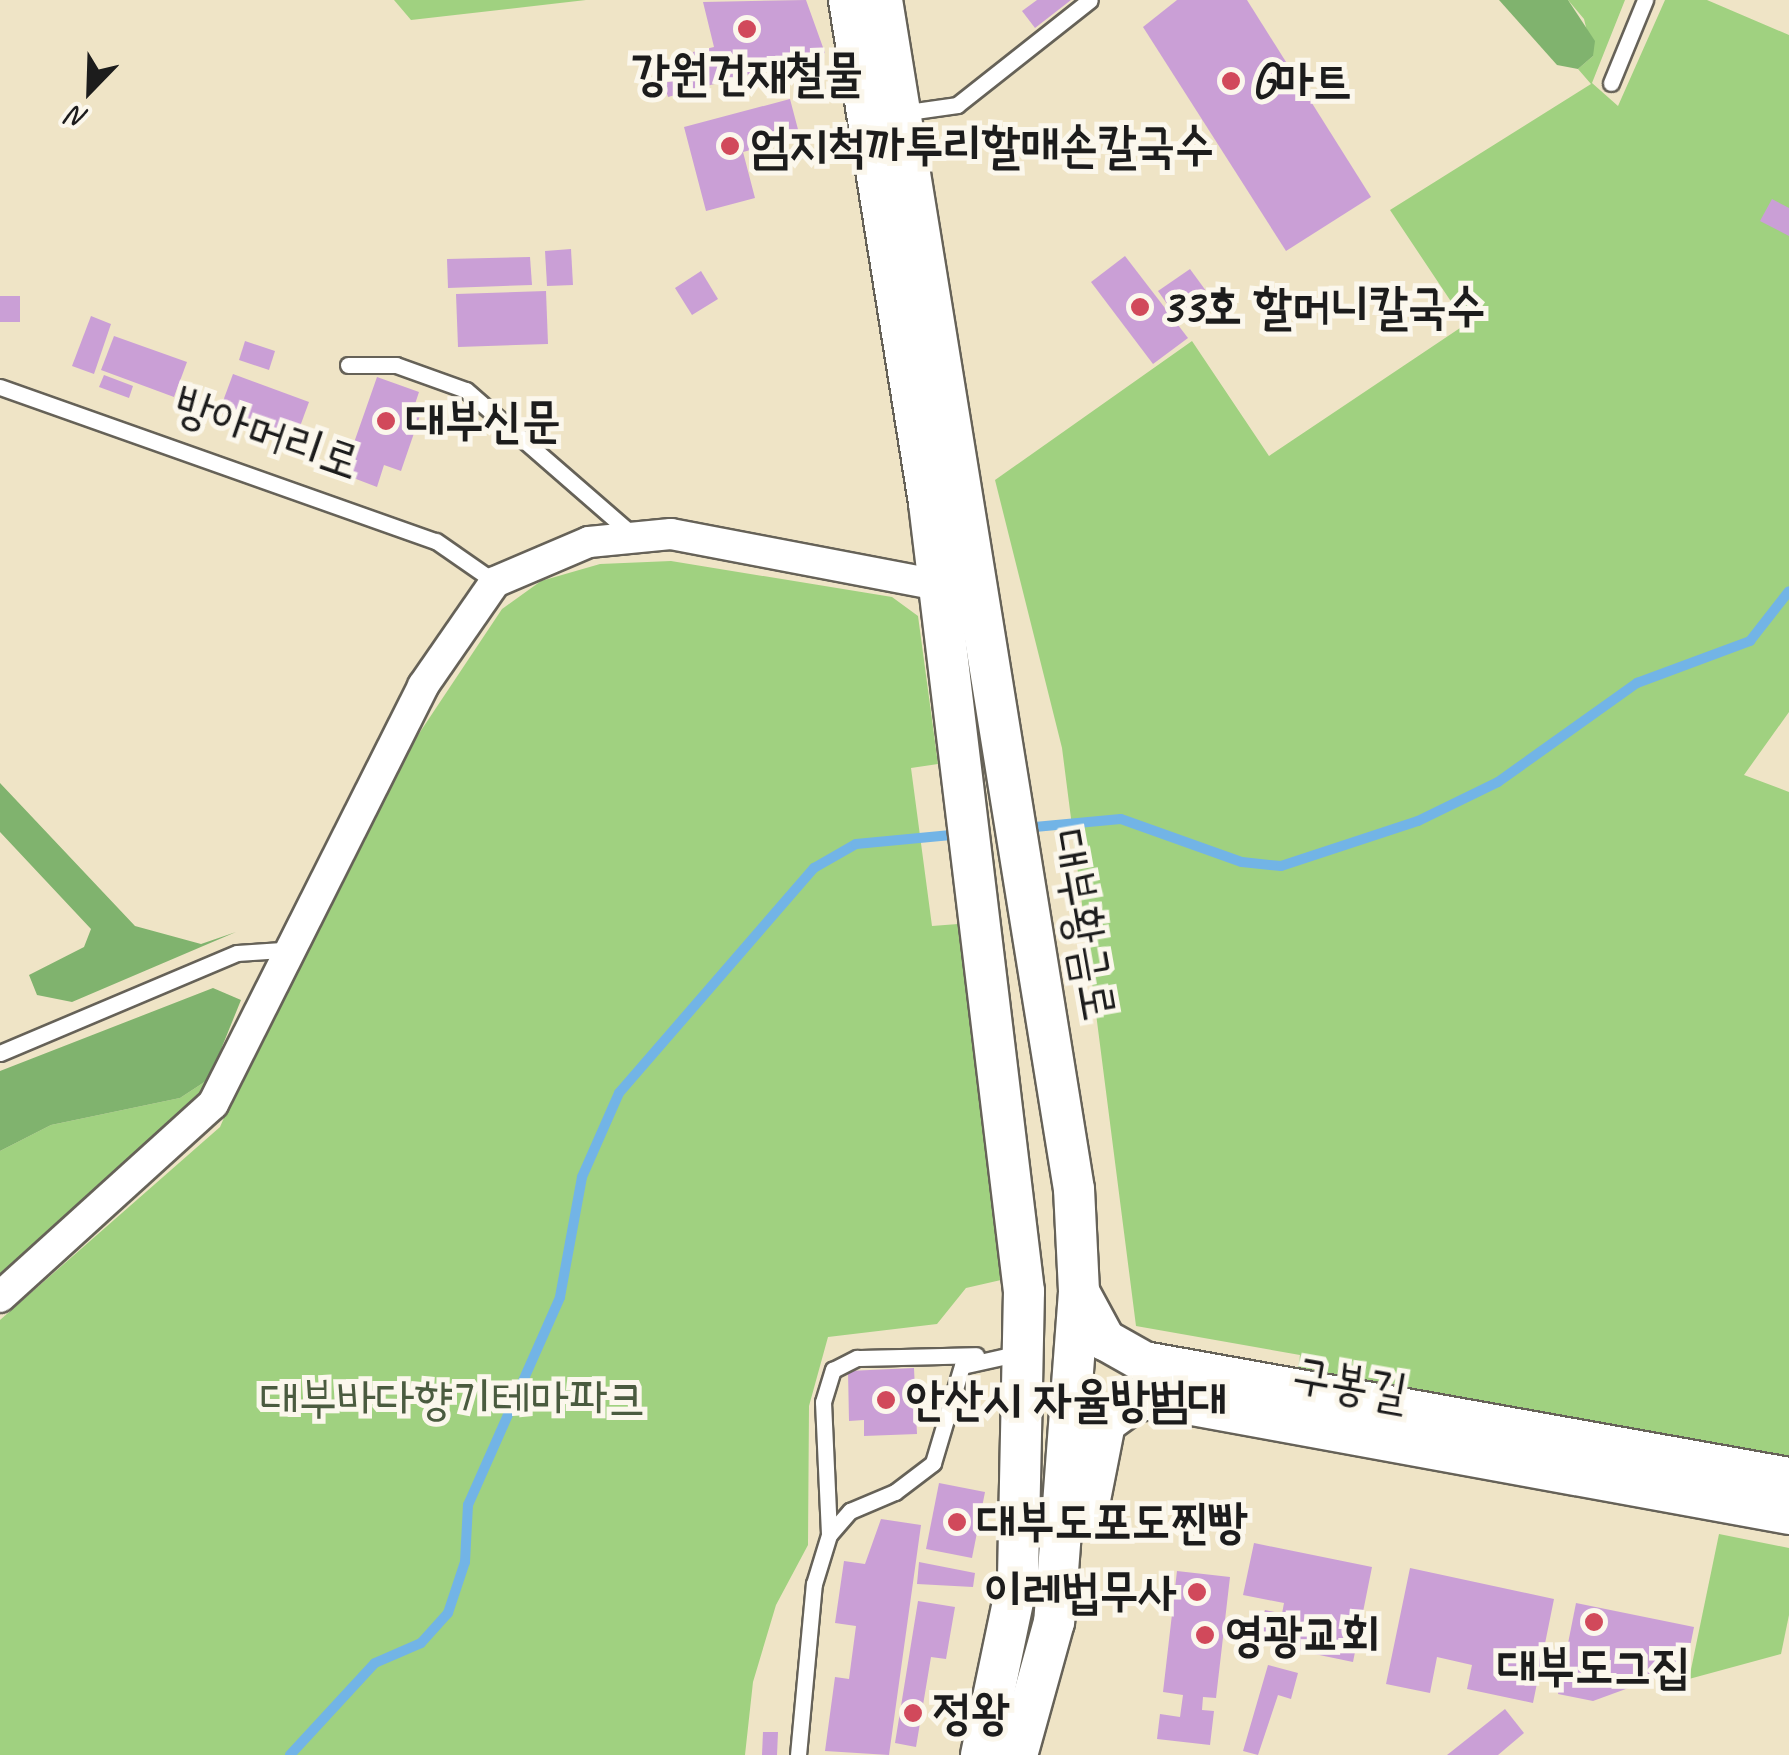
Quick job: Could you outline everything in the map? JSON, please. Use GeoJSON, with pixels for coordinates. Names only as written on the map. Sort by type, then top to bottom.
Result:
{"type":"FeatureCollection","features":[{"type":"Feature","properties":{"kind":"main road","name":"대부황금로"},"geometry":{"type":"LineString","coordinates":[[849,0],[885,115],[979,587],[1074,1189],[1079,1292],[1054,1622],[1017,1755]]}},
{"type":"Feature","properties":{"kind":"main road","name":"대부황금로"},"geometry":{"type":"LineString","coordinates":[[882,0],[885,115],[958,761],[999,1072],[1008,1354],[1023,1459],[1018,1578],[981,1755]]}},
{"type":"Feature","properties":{"kind":"main road"},"geometry":{"type":"LineString","coordinates":[[999,1072],[1032,1122],[1054,1273],[1076,1338],[1111,1375]]}},
{"type":"Feature","properties":{"kind":"main road","name":"구봉길"},"geometry":{"type":"LineString","coordinates":[[1079,1292],[1123,1355],[1168,1384],[1789,1514]]}},
{"type":"Feature","properties":{"kind":"main road"},"geometry":{"type":"LineString","coordinates":[[1023,1459],[1039,1407],[1073,1386],[1111,1375],[1168,1384]]}},
{"type":"Feature","properties":{"kind":"main road","name":"구봉길"},"geometry":{"type":"LineString","coordinates":[[1168,1384],[1789,1478]]}},
{"type":"Feature","properties":{"kind":"main road"},"geometry":{"type":"LineString","coordinates":[[1054,1622],[1078,1567],[1104,1423],[1168,1384]]}},
{"type":"Feature","properties":{"kind":"street"},"geometry":{"type":"LineString","coordinates":[[0,1297],[200,1122],[282,950],[423,686],[495,582],[552,552],[634,535],[708,539],[938,592],[979,587]]}},
{"type":"Feature","properties":{"kind":"lane"},"geometry":{"type":"LineString","coordinates":[[885,115],[957,105],[1090,0]]}},
{"type":"Feature","properties":{"kind":"lane"},"geometry":{"type":"LineString","coordinates":[[1611,82],[1645,0]]}},
{"type":"Feature","properties":{"kind":"lane","name":"방아머리로"},"geometry":{"type":"LineString","coordinates":[[348,366],[396,365],[466,390],[634,535]]}},
{"type":"Feature","properties":{"kind":"lane","name":"방아머리로"},"geometry":{"type":"LineString","coordinates":[[0,387],[436,541],[495,582]]}},
{"type":"Feature","properties":{"kind":"lane"},"geometry":{"type":"LineString","coordinates":[[0,1053],[236,952],[282,950]]}},
{"type":"Feature","properties":{"kind":"lane"},"geometry":{"type":"LineString","coordinates":[[829,1535],[850,1510],[895,1492],[933,1462],[954,1380],[1008,1354]]}},
{"type":"Feature","properties":{"kind":"lane"},"geometry":{"type":"LineString","coordinates":[[798,1755],[814,1584],[829,1535],[823,1402],[833,1370],[857,1358],[1008,1354]]}},
{"type":"Feature","properties":{"kind":"green space"},"geometry":{"type":"Polygon","coordinates":[[[394,0],[586,0],[411,20],[394,0]]]}},
{"type":"Feature","properties":{"kind":"green space"},"geometry":{"type":"Polygon","coordinates":[[[1499,0],[1568,0],[1595,41],[1593,56],[1578,69],[1557,65],[1499,0]]]}},
{"type":"Feature","properties":{"kind":"green space"},"geometry":{"type":"Polygon","coordinates":[[[1568,0],[1625,0],[1592,83],[1618,106],[1665,0],[1707,0],[1789,35],[1789,712],[1744,775],[1789,792],[1789,1463],[1297,1376],[1300,1355],[1136,1326],[1062,748],[995,480],[1192,341],[1269,456],[1466,324],[1390,210],[1591,84],[1578,69],[1593,56],[1584,19],[1568,0]]]}},
{"type":"Feature","properties":{"kind":"green space","name":"대부바다향기테마파크"},"geometry":{"type":"Polygon","coordinates":[[[671,561],[892,597],[918,616],[938,764],[911,768],[932,926],[958,924],[1001,1280],[966,1288],[937,1324],[828,1337],[809,1406],[808,1545],[776,1605],[753,1682],[745,1755],[0,1755],[0,1320],[220,1127],[280,988],[408,750],[502,609],[541,581],[600,564],[671,561]]]}},
{"type":"Feature","properties":{"kind":"green space"},"geometry":{"type":"Polygon","coordinates":[[[0,783],[135,926],[201,944],[236,932],[72,1002],[37,995],[29,975],[84,947],[91,929],[0,832],[0,783]]]}},
{"type":"Feature","properties":{"kind":"green space"},"geometry":{"type":"Polygon","coordinates":[[[213,988],[241,1000],[209,1079],[180,1098],[51,1125],[0,1151],[0,1071],[213,988]]]}},
{"type":"Feature","properties":{"kind":"green space"},"geometry":{"type":"Polygon","coordinates":[[[209,1079],[185,1113],[0,1276],[0,1151],[51,1125],[180,1098],[209,1079]]]}},
{"type":"Feature","properties":{"kind":"green space"},"geometry":{"type":"Polygon","coordinates":[[[1719,1534],[1789,1548],[1789,1615],[1781,1654],[1689,1679],[1719,1534]]]}},
{"type":"Feature","properties":{"kind":"building"},"geometry":{"type":"Polygon","coordinates":[[[806,0],[825,53],[668,97],[664,83],[698,74],[693,52],[714,47],[703,2],[806,0]]]}},
{"type":"Feature","properties":{"kind":"building"},"geometry":{"type":"Polygon","coordinates":[[[1037,0],[1071,0],[1035,28],[1022,11],[1037,0]]]}},
{"type":"Feature","properties":{"kind":"building"},"geometry":{"type":"Polygon","coordinates":[[[1177,0],[1247,0],[1371,197],[1286,251],[1143,27],[1177,0]]]}},
{"type":"Feature","properties":{"kind":"building"},"geometry":{"type":"Polygon","coordinates":[[[790,99],[800,137],[743,152],[755,198],[706,211],[684,127],[790,99]]]}},
{"type":"Feature","properties":{"kind":"building"},"geometry":{"type":"Polygon","coordinates":[[[1772,199],[1789,208],[1789,236],[1760,221],[1772,199]]]}},
{"type":"Feature","properties":{"kind":"building"},"geometry":{"type":"Polygon","coordinates":[[[571,249],[573,285],[547,286],[545,251],[571,249]]]}},
{"type":"Feature","properties":{"kind":"building"},"geometry":{"type":"Polygon","coordinates":[[[1125,256],[1188,338],[1153,364],[1091,282],[1125,256]]]}},
{"type":"Feature","properties":{"kind":"building"},"geometry":{"type":"Polygon","coordinates":[[[530,257],[532,285],[448,288],[447,259],[530,257]]]}},
{"type":"Feature","properties":{"kind":"building"},"geometry":{"type":"Polygon","coordinates":[[[1190,269],[1209,295],[1177,318],[1158,291],[1190,269]]]}},
{"type":"Feature","properties":{"kind":"building"},"geometry":{"type":"Polygon","coordinates":[[[701,271],[718,299],[692,315],[675,288],[701,271]]]}},
{"type":"Feature","properties":{"kind":"building"},"geometry":{"type":"Polygon","coordinates":[[[546,291],[548,344],[458,347],[456,294],[546,291]]]}},
{"type":"Feature","properties":{"kind":"building"},"geometry":{"type":"Polygon","coordinates":[[[0,296],[20,296],[20,322],[0,322],[0,296]]]}},
{"type":"Feature","properties":{"kind":"building"},"geometry":{"type":"Polygon","coordinates":[[[91,316],[111,324],[94,374],[72,366],[91,316]]]}},
{"type":"Feature","properties":{"kind":"building"},"geometry":{"type":"Polygon","coordinates":[[[114,336],[187,362],[174,397],[101,370],[114,336]]]}},
{"type":"Feature","properties":{"kind":"building"},"geometry":{"type":"Polygon","coordinates":[[[245,341],[275,351],[269,370],[239,360],[245,341]]]}},
{"type":"Feature","properties":{"kind":"building"},"geometry":{"type":"Polygon","coordinates":[[[233,374],[309,402],[295,440],[219,412],[233,374]]]}},
{"type":"Feature","properties":{"kind":"building"},"geometry":{"type":"Polygon","coordinates":[[[104,375],[133,386],[129,398],[99,387],[104,375]]]}},
{"type":"Feature","properties":{"kind":"building"},"geometry":{"type":"Polygon","coordinates":[[[377,377],[419,392],[415,404],[423,407],[401,471],[384,465],[377,487],[343,474],[377,377]]]}},
{"type":"Feature","properties":{"kind":"building"},"geometry":{"type":"Polygon","coordinates":[[[914,1368],[917,1434],[864,1436],[864,1420],[849,1421],[848,1371],[914,1368]]]}},
{"type":"Feature","properties":{"kind":"building"},"geometry":{"type":"Polygon","coordinates":[[[939,1483],[985,1492],[972,1558],[926,1549],[939,1483]]]}},
{"type":"Feature","properties":{"kind":"building"},"geometry":{"type":"Polygon","coordinates":[[[881,1519],[921,1525],[889,1755],[825,1751],[835,1677],[849,1679],[856,1626],[835,1623],[844,1561],[865,1564],[881,1519]]]}},
{"type":"Feature","properties":{"kind":"building"},"geometry":{"type":"Polygon","coordinates":[[[1254,1543],[1372,1567],[1353,1662],[1276,1646],[1284,1603],[1243,1595],[1254,1543]]]}},
{"type":"Feature","properties":{"kind":"building"},"geometry":{"type":"Polygon","coordinates":[[[919,1562],[975,1573],[973,1587],[917,1584],[919,1562]]]}},
{"type":"Feature","properties":{"kind":"building"},"geometry":{"type":"Polygon","coordinates":[[[1410,1568],[1554,1599],[1533,1703],[1467,1689],[1472,1665],[1437,1657],[1430,1693],[1386,1684],[1410,1568]]]}},
{"type":"Feature","properties":{"kind":"building"},"geometry":{"type":"Polygon","coordinates":[[[1177,1571],[1230,1577],[1216,1698],[1203,1697],[1202,1710],[1214,1711],[1210,1745],[1157,1739],[1160,1714],[1180,1717],[1183,1695],[1163,1692],[1177,1571]]]}},
{"type":"Feature","properties":{"kind":"building"},"geometry":{"type":"Polygon","coordinates":[[[918,1601],[955,1607],[946,1659],[931,1657],[916,1747],[895,1743],[918,1601]]]}},
{"type":"Feature","properties":{"kind":"building"},"geometry":{"type":"Polygon","coordinates":[[[1576,1603],[1694,1627],[1686,1667],[1593,1701],[1558,1694],[1576,1603]]]}},
{"type":"Feature","properties":{"kind":"building"},"geometry":{"type":"Polygon","coordinates":[[[1265,1610],[1279,1613],[1274,1638],[1260,1635],[1265,1610]]]}},
{"type":"Feature","properties":{"kind":"building"},"geometry":{"type":"Polygon","coordinates":[[[1268,1665],[1298,1673],[1291,1699],[1278,1695],[1258,1755],[1243,1751],[1268,1665]]]}},
{"type":"Feature","properties":{"kind":"building"},"geometry":{"type":"Polygon","coordinates":[[[1505,1709],[1524,1733],[1498,1755],[1447,1755],[1505,1709]]]}},
{"type":"Feature","properties":{"kind":"building"},"geometry":{"type":"Polygon","coordinates":[[[763,1732],[778,1732],[777,1755],[762,1755],[763,1732]]]}},
{"type":"Feature","properties":{"kind":"waterway"},"geometry":{"type":"LineString","coordinates":[[1024,828],[1121,819],[1242,862],[1281,866],[1418,821],[1498,782],[1637,683],[1750,641],[1789,591]]}},
{"type":"Feature","properties":{"kind":"waterway"},"geometry":{"type":"LineString","coordinates":[[290,1755],[375,1663],[421,1643],[448,1613],[465,1562],[468,1505],[560,1297],[582,1177],[619,1093],[814,868],[856,844],[962,834]]}},
{"type":"Feature","properties":{"kind":"place","name":"강원건재철물"},"geometry":{"type":"Point","coordinates":[747,29]}},
{"type":"Feature","properties":{"kind":"place","name":"G마트"},"geometry":{"type":"Point","coordinates":[1231,81]}},
{"type":"Feature","properties":{"kind":"place","name":"엄지척까투리할매손칼국수"},"geometry":{"type":"Point","coordinates":[730,146]}},
{"type":"Feature","properties":{"kind":"place","name":"33호 할머니칼국수"},"geometry":{"type":"Point","coordinates":[1140,307]}},
{"type":"Feature","properties":{"kind":"place","name":"대부신문"},"geometry":{"type":"Point","coordinates":[386,421]}},
{"type":"Feature","properties":{"kind":"place","name":"안산시 자율방범대"},"geometry":{"type":"Point","coordinates":[886,1400]}},
{"type":"Feature","properties":{"kind":"place","name":"대부도포도찐빵"},"geometry":{"type":"Point","coordinates":[957,1522]}},
{"type":"Feature","properties":{"kind":"place","name":"이레법무사"},"geometry":{"type":"Point","coordinates":[1197,1592]}},
{"type":"Feature","properties":{"kind":"place","name":"대부도그집"},"geometry":{"type":"Point","coordinates":[1594,1622]}},
{"type":"Feature","properties":{"kind":"place","name":"영광교회"},"geometry":{"type":"Point","coordinates":[1205,1635]}},
{"type":"Feature","properties":{"kind":"place","name":"정왕"},"geometry":{"type":"Point","coordinates":[913,1713]}}]}
